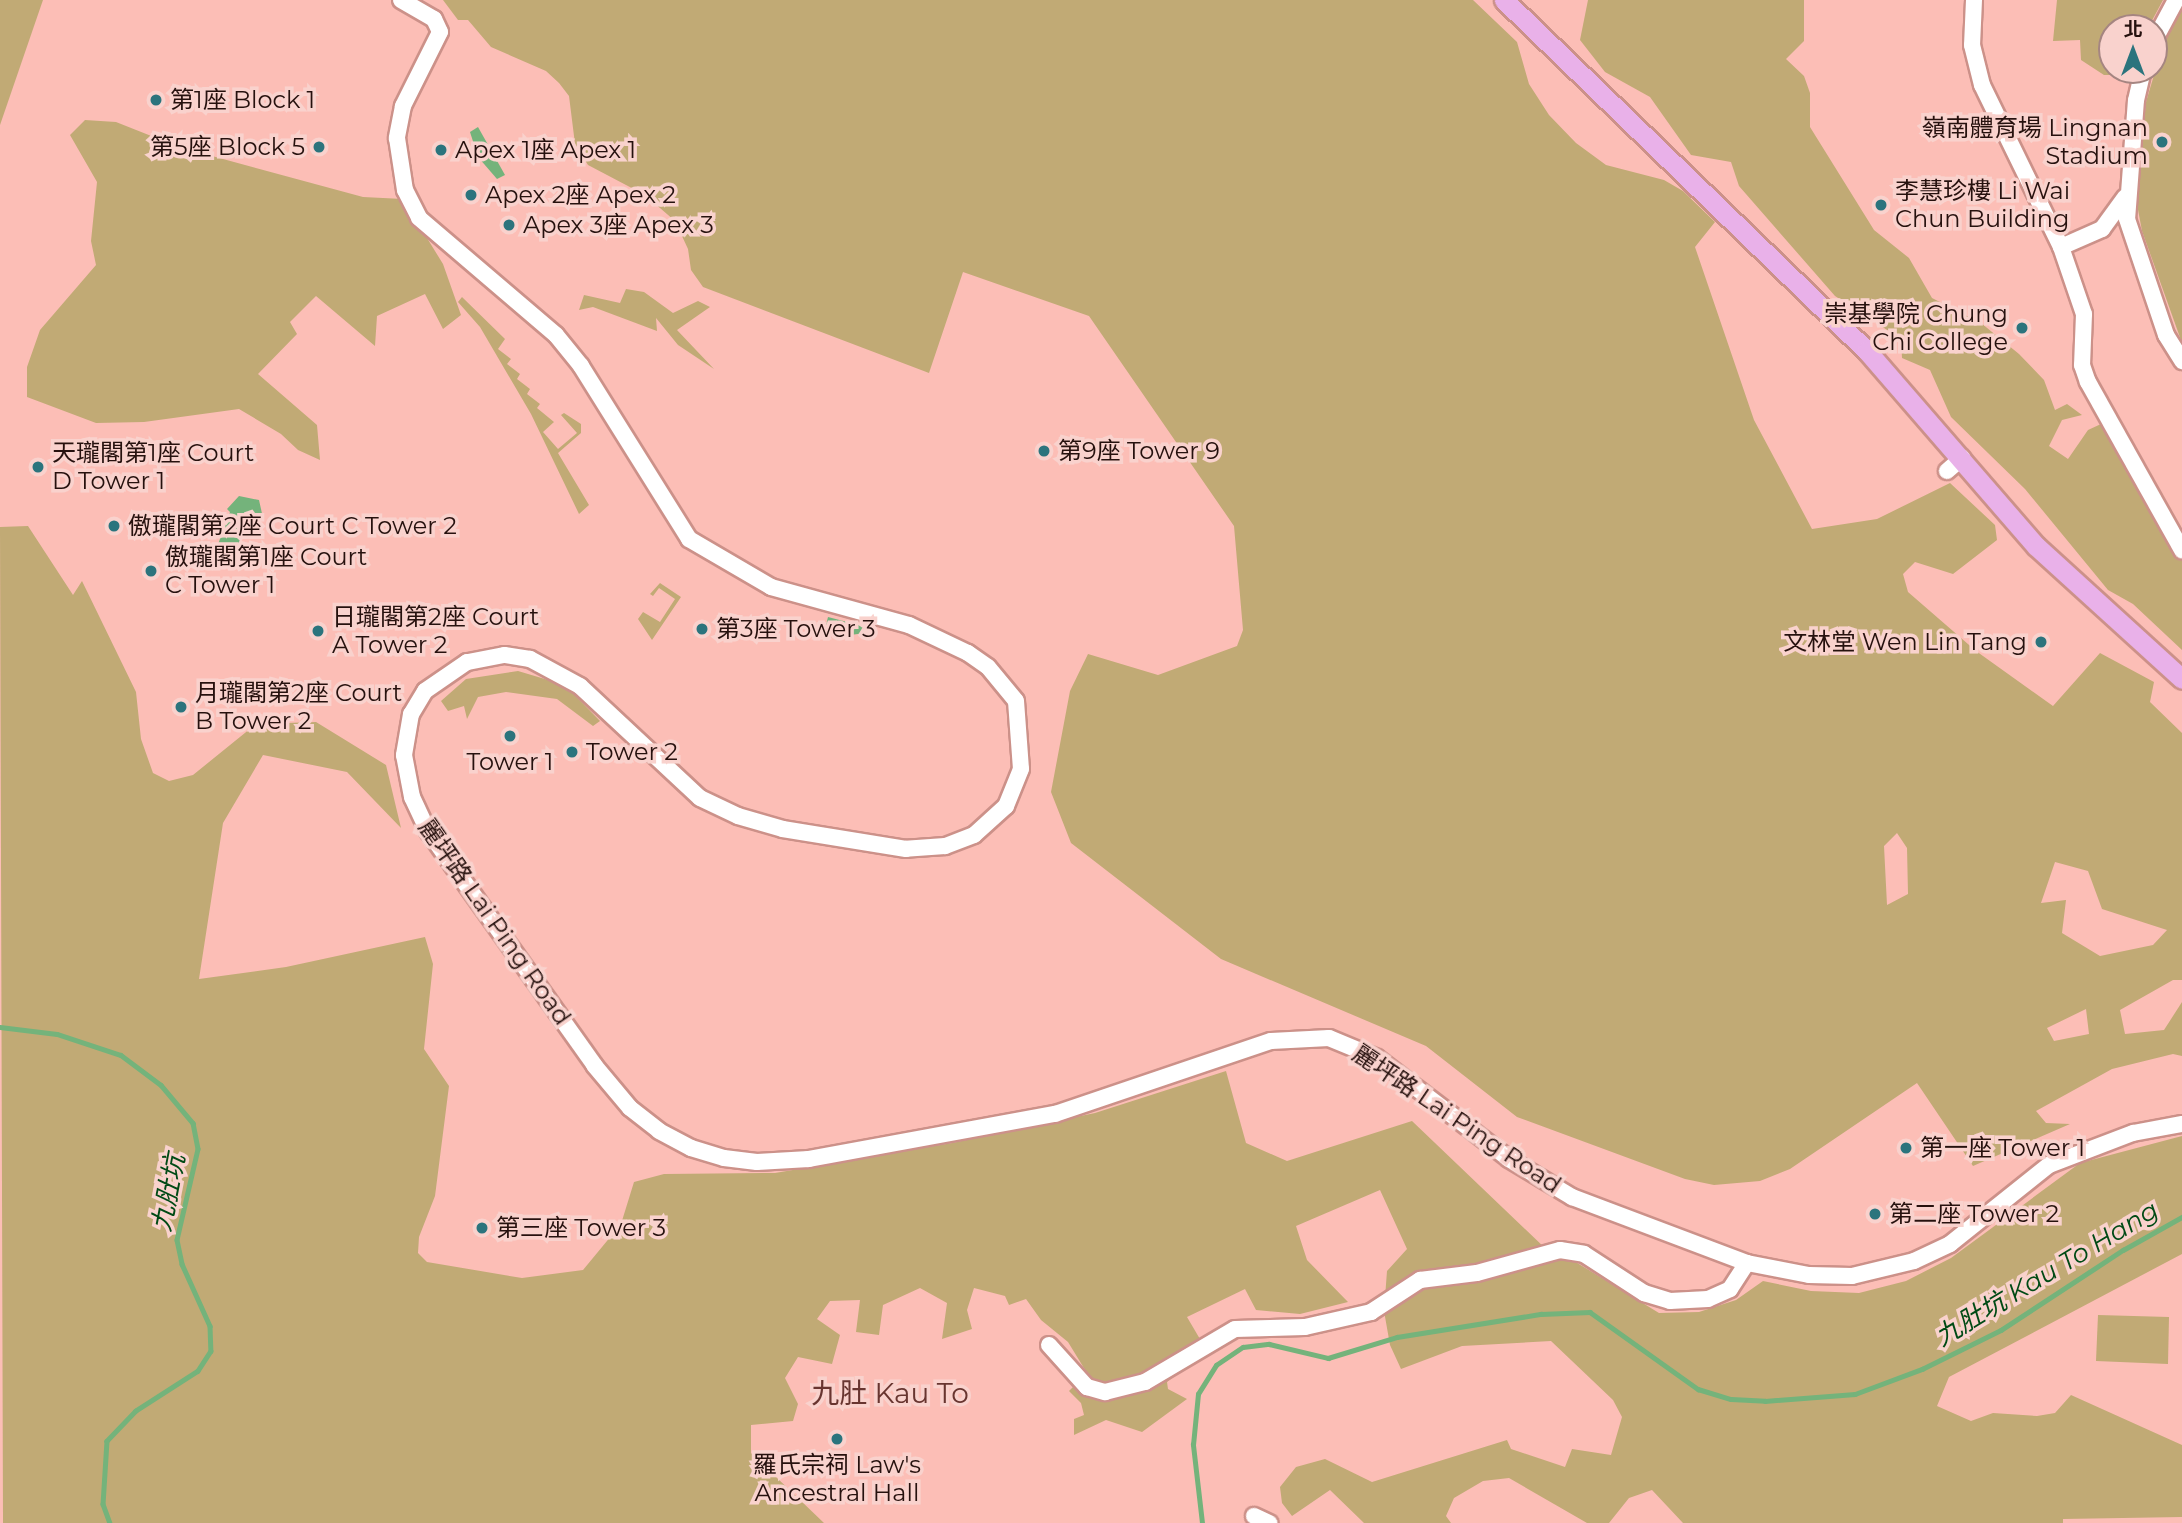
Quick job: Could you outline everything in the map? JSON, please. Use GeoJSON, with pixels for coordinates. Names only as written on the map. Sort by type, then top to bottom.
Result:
{"type":"FeatureCollection","features":[{"type":"Feature","properties":{"kind":"main road"},"geometry":{"type":"LineString","coordinates":[[1504,0],[1867,351],[2036,546],[2182,679]]}},
{"type":"Feature","properties":{"kind":"street","name":"麗坪路 Lai Ping Road"},"geometry":{"type":"LineString","coordinates":[[401,0],[434,19],[440,33],[403,106],[397,138],[405,190],[419,218],[556,335],[581,366],[689,539],[771,587],[909,625],[939,638],[988,667],[1016,701],[1021,769],[1006,806],[974,835],[945,846],[906,849],[783,829],[738,816],[701,798],[580,687],[530,659],[504,655],[467,662],[425,691],[411,714],[405,740],[405,770],[418,811],[451,867],[631,1108],[659,1131],[707,1154],[740,1161],[791,1161],[1055,1114],[1271,1041],[1329,1038],[1385,1063],[1509,1158],[1572,1197],[1747,1263],[1809,1275],[1852,1276],[1914,1261],[1950,1244],[2049,1165],[2133,1133],[2182,1124]]}},
{"type":"Feature","properties":{"kind":"street"},"geometry":{"type":"LineString","coordinates":[[1975,0],[1972,45],[1982,85],[2061,247],[2084,313],[2082,365],[2088,382],[2182,550]]}},
{"type":"Feature","properties":{"kind":"street"},"geometry":{"type":"LineString","coordinates":[[2141,84],[2125,197],[2131,243],[2166,335],[2182,361]]}},
{"type":"Feature","properties":{"kind":"street"},"geometry":{"type":"LineString","coordinates":[[2061,247],[2102,229],[2125,197]]}},
{"type":"Feature","properties":{"kind":"street"},"geometry":{"type":"LineString","coordinates":[[2102,229],[2120,233],[2131,243]]}},
{"type":"Feature","properties":{"kind":"street"},"geometry":{"type":"LineString","coordinates":[[1947,471],[1962,458]]}},
{"type":"Feature","properties":{"kind":"street"},"geometry":{"type":"LineString","coordinates":[[1049,1345],[1087,1387],[1105,1392],[1145,1382],[1235,1329],[1305,1327],[1371,1312],[1420,1280],[1477,1273],[1560,1250],[1584,1254],[1644,1293],[1670,1301],[1708,1299],[1730,1289],[1747,1263]]}},
{"type":"Feature","properties":{"kind":"street"},"geometry":{"type":"LineString","coordinates":[[1254,1516],[1269,1523]]}},
{"type":"Feature","properties":{"kind":"shaded area"},"geometry":{"type":"Polygon","coordinates":[[[0,0],[43,0],[0,125],[0,0]]]}},
{"type":"Feature","properties":{"kind":"shaded area"},"geometry":{"type":"Polygon","coordinates":[[[443,0],[1473,0],[1517,42],[1529,84],[1549,115],[1576,143],[1606,165],[1664,180],[1683,191],[1715,222],[1695,247],[1754,420],[1812,529],[1877,519],[1950,483],[1995,525],[1997,540],[1953,574],[1915,562],[1903,574],[1908,592],[1976,651],[2053,706],[2100,653],[2154,682],[2150,702],[2182,733],[2182,980],[2173,980],[2120,1010],[2125,1034],[2164,1030],[2182,1002],[2182,1056],[2173,1054],[2112,1069],[2036,1111],[2046,1123],[2070,1124],[1973,1166],[1917,1083],[1790,1169],[1760,1181],[1714,1185],[1685,1179],[1517,1117],[1426,1046],[1221,959],[1071,843],[1051,792],[1070,691],[1088,654],[1158,675],[1237,646],[1243,630],[1234,526],[1089,316],[963,272],[929,373],[703,287],[691,270],[688,249],[675,221],[645,195],[588,165],[575,144],[569,96],[559,83],[546,71],[491,47],[468,20],[458,20],[443,0]],[[1897,833],[1884,846],[1887,905],[1908,894],[1907,848],[1897,833]],[[2055,862],[2041,903],[2066,900],[2062,933],[2100,956],[2153,945],[2167,930],[2102,909],[2088,871],[2055,862]],[[2086,1009],[2047,1028],[2054,1041],[2089,1034],[2086,1009]]]}},
{"type":"Feature","properties":{"kind":"shaded area"},"geometry":{"type":"Polygon","coordinates":[[[1588,0],[1804,0],[1804,41],[1786,59],[1804,76],[1810,93],[1810,127],[1874,230],[1909,258],[1932,298],[1981,323],[2019,354],[2044,380],[2055,410],[2067,404],[2082,415],[2062,420],[2049,446],[2068,459],[2088,430],[2101,424],[2165,521],[2182,559],[2182,650],[2133,604],[2108,590],[2025,489],[1951,417],[1930,370],[1902,358],[1901,339],[1835,296],[1739,186],[1731,162],[1691,155],[1650,97],[1605,72],[1580,40],[1588,0]]]}},
{"type":"Feature","properties":{"kind":"shaded area"},"geometry":{"type":"Polygon","coordinates":[[[2057,0],[2163,0],[2156,14],[2098,14],[2098,71],[2081,60],[2080,40],[2053,41],[2057,0]]]}},
{"type":"Feature","properties":{"kind":"shaded area","name":"嶺南體育場 Lingnan Stadium"},"geometry":{"type":"Polygon","coordinates":[[[2182,9],[2182,343],[2142,231],[2136,199],[2146,102],[2151,84],[2168,84],[2168,36],[2182,9]]]}},
{"type":"Feature","properties":{"kind":"shaded area"},"geometry":{"type":"Polygon","coordinates":[[[85,120],[116,122],[179,147],[363,197],[403,199],[443,264],[461,315],[443,329],[425,294],[377,316],[375,346],[316,296],[290,322],[297,334],[258,374],[317,425],[320,460],[298,450],[281,434],[239,409],[144,422],[96,423],[27,397],[27,367],[40,330],[96,265],[91,241],[97,182],[70,135],[85,120]]]}},
{"type":"Feature","properties":{"kind":"shaded area"},"geometry":{"type":"Polygon","coordinates":[[[478,127],[505,175],[497,179],[478,157],[470,132],[478,127]]]}},
{"type":"Feature","properties":{"kind":"shaded area"},"geometry":{"type":"Polygon","coordinates":[[[626,289],[644,292],[673,313],[698,301],[710,307],[677,330],[714,369],[678,345],[656,318],[657,331],[593,307],[579,310],[584,295],[620,303],[626,289]]]}},
{"type":"Feature","properties":{"kind":"shaded area"},"geometry":{"type":"Polygon","coordinates":[[[462,297],[505,339],[498,349],[511,359],[507,364],[520,374],[517,379],[530,389],[527,394],[540,404],[537,408],[554,422],[543,432],[558,449],[577,433],[561,415],[564,413],[581,424],[581,433],[558,453],[589,505],[579,514],[531,414],[480,327],[458,302],[462,297]]]}},
{"type":"Feature","properties":{"kind":"shaded area"},"geometry":{"type":"Polygon","coordinates":[[[239,496],[259,500],[263,518],[241,529],[240,553],[248,554],[245,561],[232,563],[214,555],[230,512],[227,509],[239,496]]]}},
{"type":"Feature","properties":{"kind":"shaded area"},"geometry":{"type":"Polygon","coordinates":[[[28,526],[73,595],[82,581],[136,692],[141,739],[153,773],[169,781],[193,775],[256,724],[316,722],[386,765],[401,828],[347,772],[263,755],[223,823],[199,979],[286,967],[425,937],[433,964],[424,1049],[449,1086],[435,1196],[419,1237],[418,1253],[427,1262],[522,1278],[583,1270],[621,1224],[634,1182],[664,1174],[775,1173],[952,1143],[1095,1113],[1226,1071],[1246,1143],[1287,1161],[1412,1121],[1546,1249],[1574,1261],[1659,1313],[1699,1312],[1736,1300],[1763,1281],[1811,1291],[1859,1293],[1906,1281],[1951,1258],[2080,1163],[2182,1136],[2182,1254],[1949,1377],[1937,1406],[1971,1421],[1993,1413],[2037,1416],[2055,1413],[2071,1395],[2182,1445],[2182,1517],[2063,1519],[2063,1523],[1683,1523],[1652,1490],[1629,1498],[1609,1523],[1587,1523],[1509,1478],[1483,1481],[1454,1498],[1446,1516],[1451,1523],[1364,1523],[1330,1490],[1292,1516],[1282,1503],[1280,1487],[1296,1467],[1325,1459],[1372,1482],[1507,1440],[1511,1449],[1565,1467],[1572,1449],[1611,1455],[1622,1417],[1613,1400],[1551,1341],[1462,1346],[1401,1369],[1390,1345],[1384,1311],[1387,1271],[1407,1249],[1380,1190],[1296,1226],[1307,1260],[1348,1302],[1300,1314],[1256,1310],[1245,1289],[1187,1317],[1207,1351],[1167,1382],[1168,1389],[1187,1399],[1142,1432],[1106,1420],[1074,1435],[1074,1419],[1084,1415],[1081,1403],[1069,1391],[1087,1373],[1068,1342],[1041,1320],[1026,1299],[1009,1305],[1005,1296],[974,1288],[967,1310],[972,1329],[942,1339],[947,1303],[920,1288],[883,1305],[879,1335],[856,1332],[860,1300],[830,1301],[817,1319],[840,1335],[832,1364],[798,1357],[785,1378],[798,1404],[793,1421],[751,1425],[751,1453],[824,1523],[3,1523],[0,527],[28,526]]]}},
{"type":"Feature","properties":{"kind":"shaded area"},"geometry":{"type":"Polygon","coordinates":[[[660,583],[681,597],[652,640],[638,619],[643,612],[660,622],[675,599],[659,588],[653,596],[650,594],[660,583]]]}},
{"type":"Feature","properties":{"kind":"shaded area"},"geometry":{"type":"Polygon","coordinates":[[[828,617],[874,629],[873,632],[835,637],[825,629],[828,617]]]}},
{"type":"Feature","properties":{"kind":"shaded area"},"geometry":{"type":"Polygon","coordinates":[[[518,671],[565,685],[600,721],[593,726],[557,699],[506,692],[478,697],[467,719],[464,706],[448,711],[441,701],[466,679],[518,671]]]}},
{"type":"Feature","properties":{"kind":"shaded area"},"geometry":{"type":"Polygon","coordinates":[[[2098,1315],[2169,1317],[2168,1364],[2096,1361],[2098,1315]]]}},
{"type":"Feature","properties":{"kind":"waterway","name":"九肚坑"},"geometry":{"type":"LineString","coordinates":[[0,1027],[57,1034],[121,1055],[161,1085],[193,1123],[198,1149],[177,1240],[182,1264],[210,1326],[211,1351],[198,1371],[136,1411],[107,1441],[103,1504],[110,1523]]}},
{"type":"Feature","properties":{"kind":"waterway","name":"九肚坑 Kau To Hang"},"geometry":{"type":"LineString","coordinates":[[1202,1523],[1193,1445],[1198,1394],[1216,1365],[1243,1347],[1269,1344],[1328,1358],[1397,1337],[1541,1314],[1590,1312],[1698,1389],[1731,1399],[1765,1401],[1855,1394],[1922,1369],[2001,1330],[2123,1250],[2182,1217]]}},
{"type":"Feature","properties":{"kind":"place","name":"第1座 Block 1"},"geometry":{"type":"Point","coordinates":[156,100]}},
{"type":"Feature","properties":{"kind":"place","name":"嶺南體育場 Lingnan Stadium"},"geometry":{"type":"Point","coordinates":[2162,142]}},
{"type":"Feature","properties":{"kind":"place","name":"第5座 Block 5"},"geometry":{"type":"Point","coordinates":[319,147]}},
{"type":"Feature","properties":{"kind":"place","name":"Apex 1座 Apex 1"},"geometry":{"type":"Point","coordinates":[441,150]}},
{"type":"Feature","properties":{"kind":"place","name":"Apex 2座 Apex 2"},"geometry":{"type":"Point","coordinates":[471,195]}},
{"type":"Feature","properties":{"kind":"place","name":"李慧珍樓 Li Wai Chun Building"},"geometry":{"type":"Point","coordinates":[1881,205]}},
{"type":"Feature","properties":{"kind":"place","name":"Apex 3座 Apex 3"},"geometry":{"type":"Point","coordinates":[509,225]}},
{"type":"Feature","properties":{"kind":"place","name":"崇基學院 Chung Chi College"},"geometry":{"type":"Point","coordinates":[2022,328]}},
{"type":"Feature","properties":{"kind":"place","name":"第9座 Tower 9"},"geometry":{"type":"Point","coordinates":[1044,451]}},
{"type":"Feature","properties":{"kind":"place","name":"天瓏閣第1座 Court D Tower 1"},"geometry":{"type":"Point","coordinates":[38,467]}},
{"type":"Feature","properties":{"kind":"place","name":"傲瓏閣第2座 Court C Tower 2"},"geometry":{"type":"Point","coordinates":[114,526]}},
{"type":"Feature","properties":{"kind":"place","name":"傲瓏閣第1座 Court C Tower 1"},"geometry":{"type":"Point","coordinates":[151,571]}},
{"type":"Feature","properties":{"kind":"place","name":"第3座 Tower 3"},"geometry":{"type":"Point","coordinates":[702,629]}},
{"type":"Feature","properties":{"kind":"place","name":"日瓏閣第2座 Court A Tower 2"},"geometry":{"type":"Point","coordinates":[318,631]}},
{"type":"Feature","properties":{"kind":"place","name":"文林堂 Wen Lin Tang"},"geometry":{"type":"Point","coordinates":[2041,642]}},
{"type":"Feature","properties":{"kind":"place","name":"月瓏閣第2座 Court B Tower 2"},"geometry":{"type":"Point","coordinates":[181,707]}},
{"type":"Feature","properties":{"kind":"place","name":"Tower 1"},"geometry":{"type":"Point","coordinates":[510,736]}},
{"type":"Feature","properties":{"kind":"place","name":"Tower 2"},"geometry":{"type":"Point","coordinates":[572,752]}},
{"type":"Feature","properties":{"kind":"place","name":"第一座 Tower 1"},"geometry":{"type":"Point","coordinates":[1906,1148]}},
{"type":"Feature","properties":{"kind":"place","name":"第二座 Tower 2"},"geometry":{"type":"Point","coordinates":[1875,1214]}},
{"type":"Feature","properties":{"kind":"place","name":"第三座 Tower 3"},"geometry":{"type":"Point","coordinates":[482,1228]}},
{"type":"Feature","properties":{"kind":"place","name":"羅氏宗祠 Law's Ancestral Hall"},"geometry":{"type":"Point","coordinates":[837,1439]}},
{"type":"Feature","properties":{"kind":"district","name":"九肚 Kau To"},"geometry":{"type":"Point","coordinates":[890,1393]}}]}
